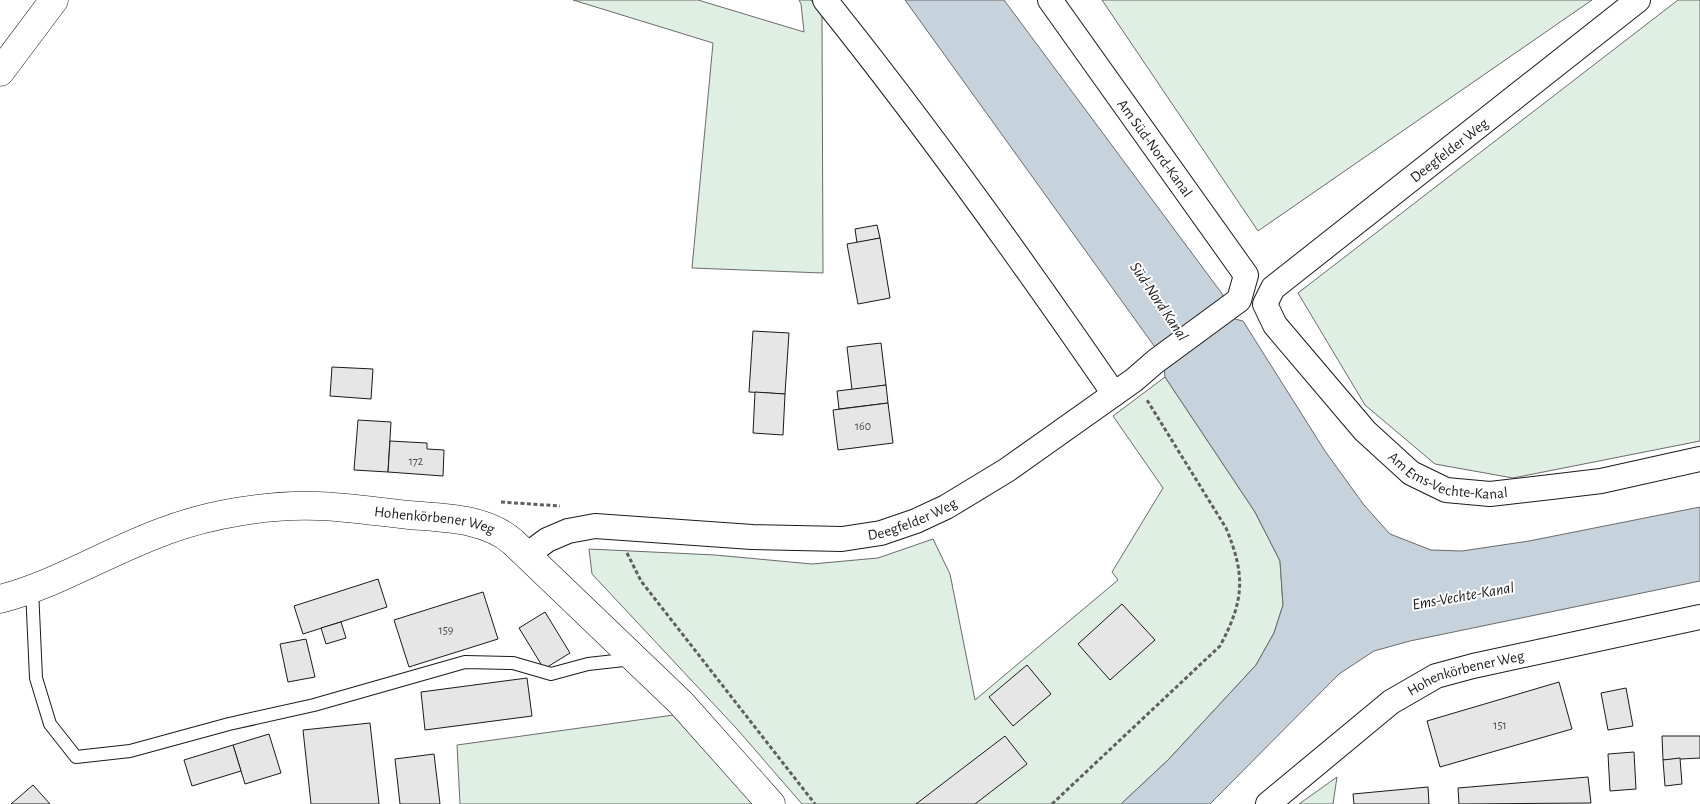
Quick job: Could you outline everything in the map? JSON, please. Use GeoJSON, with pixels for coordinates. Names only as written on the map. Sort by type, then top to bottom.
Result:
{"type":"FeatureCollection","features":[{"type":"Feature","properties":{"kind":"street"},"geometry":{"type":"LineString","coordinates":[[0,72],[54,0]]}},
{"type":"Feature","properties":{"kind":"street"},"geometry":{"type":"LineString","coordinates":[[825,0],[891,83],[1018,255],[1114,394]]}},
{"type":"Feature","properties":{"kind":"street","name":"Am Süd-Nord-Kanal"},"geometry":{"type":"LineString","coordinates":[[1050,0],[1246,275],[1234,304]]}},
{"type":"Feature","properties":{"kind":"street","name":"Deegfelder Weg"},"geometry":{"type":"LineString","coordinates":[[1265,304],[1274,288],[1638,0]]}},
{"type":"Feature","properties":{"kind":"street","name":"Deegfelder Weg"},"geometry":{"type":"LineString","coordinates":[[527,555],[547,540],[568,531],[594,526],[752,537],[842,539],[880,534],[946,507],[1007,470],[1134,380],[1156,361],[1234,304]]}},
{"type":"Feature","properties":{"kind":"street","name":"Am Ems-Vechte-Kanal"},"geometry":{"type":"LineString","coordinates":[[1265,304],[1275,325],[1365,431],[1411,473],[1446,490],[1490,494],[1601,481],[1700,459]]}},
{"type":"Feature","properties":{"kind":"street","name":"Hohenkörbener Weg"},"geometry":{"type":"LineString","coordinates":[[0,599],[32,589],[165,530],[218,516],[317,506],[448,518],[487,526],[501,531],[635,658],[681,703],[772,804]]}},
{"type":"Feature","properties":{"kind":"street","name":"Hohenkörbener Weg"},"geometry":{"type":"LineString","coordinates":[[1268,804],[1391,702],[1436,676],[1473,666],[1700,617]]}},
{"type":"Feature","properties":{"kind":"lane"},"geometry":{"type":"LineString","coordinates":[[32,589],[36,678],[50,724],[76,757],[130,751],[229,724],[314,705],[465,662],[513,663],[551,674],[588,664],[635,658]]}},
{"type":"Feature","properties":{"kind":"path"},"geometry":{"type":"LineString","coordinates":[[1052,804],[1220,646],[1231,625],[1240,597],[1238,564],[1226,528],[1134,380]]}},
{"type":"Feature","properties":{"kind":"path"},"geometry":{"type":"LineString","coordinates":[[493,501],[568,506]]}},
{"type":"Feature","properties":{"kind":"path"},"geometry":{"type":"LineString","coordinates":[[613,526],[641,581],[814,804]]}},
{"type":"Feature","properties":{"kind":"green space"},"geometry":{"type":"Polygon","coordinates":[[[573,0],[698,0],[804,32],[799,0],[811,0],[822,16],[823,273],[692,268],[713,43],[573,0]]]}},
{"type":"Feature","properties":{"kind":"green space"},"geometry":{"type":"Polygon","coordinates":[[[1102,0],[1592,0],[1258,231],[1102,0]]]}},
{"type":"Feature","properties":{"kind":"green space"},"geometry":{"type":"Polygon","coordinates":[[[1678,0],[1700,0],[1700,441],[1513,478],[1435,464],[1365,405],[1298,293],[1678,0]]]}},
{"type":"Feature","properties":{"kind":"green space"},"geometry":{"type":"Polygon","coordinates":[[[1165,377],[1255,512],[1280,561],[1283,605],[1274,633],[1256,665],[1168,760],[1121,804],[802,804],[737,729],[592,574],[589,549],[715,555],[812,564],[878,558],[933,539],[950,574],[975,700],[1118,580],[1112,572],[1163,488],[1113,416],[1165,377]]]}},
{"type":"Feature","properties":{"kind":"green space"},"geometry":{"type":"Polygon","coordinates":[[[681,714],[752,804],[460,804],[457,745],[681,714]]]}},
{"type":"Feature","properties":{"kind":"green space"},"geometry":{"type":"Polygon","coordinates":[[[1337,777],[1333,804],[1299,804],[1337,777]]]}},
{"type":"Feature","properties":{"kind":"water"},"geometry":{"type":"Polygon","coordinates":[[[905,0],[1004,0],[1223,295],[1222,303],[1235,319],[1243,321],[1325,451],[1364,505],[1390,534],[1431,550],[1462,551],[1529,541],[1700,507],[1700,581],[1410,641],[1374,651],[1339,674],[1210,804],[1121,804],[1168,760],[1256,665],[1274,633],[1283,605],[1280,561],[1255,512],[1165,377],[1164,368],[1157,350],[905,0]]]}},
{"type":"Feature","properties":{"kind":"building"},"geometry":{"type":"Polygon","coordinates":[[[877,225],[880,238],[857,243],[855,229],[877,225]]]}},
{"type":"Feature","properties":{"kind":"building"},"geometry":{"type":"Polygon","coordinates":[[[880,238],[890,298],[858,304],[847,244],[880,238]]]}},
{"type":"Feature","properties":{"kind":"building"},"geometry":{"type":"Polygon","coordinates":[[[753,331],[789,333],[785,394],[749,392],[753,331]]]}},
{"type":"Feature","properties":{"kind":"building"},"geometry":{"type":"Polygon","coordinates":[[[881,343],[886,385],[852,390],[847,347],[881,343]]]}},
{"type":"Feature","properties":{"kind":"building"},"geometry":{"type":"Polygon","coordinates":[[[332,367],[373,369],[371,399],[330,396],[332,367]]]}},
{"type":"Feature","properties":{"kind":"building"},"geometry":{"type":"Polygon","coordinates":[[[886,385],[888,403],[839,409],[837,391],[886,385]]]}},
{"type":"Feature","properties":{"kind":"building"},"geometry":{"type":"Polygon","coordinates":[[[755,392],[785,394],[783,435],[753,433],[755,392]]]}},
{"type":"Feature","properties":{"kind":"building"},"geometry":{"type":"Polygon","coordinates":[[[888,403],[893,443],[838,450],[833,410],[888,403]]]}},
{"type":"Feature","properties":{"kind":"building"},"geometry":{"type":"Polygon","coordinates":[[[358,420],[391,422],[388,472],[354,470],[358,420]]]}},
{"type":"Feature","properties":{"kind":"building"},"geometry":{"type":"Polygon","coordinates":[[[390,441],[427,443],[427,449],[444,450],[443,476],[388,472],[390,441]]]}},
{"type":"Feature","properties":{"kind":"building"},"geometry":{"type":"Polygon","coordinates":[[[378,579],[387,607],[303,634],[294,606],[378,579]]]}},
{"type":"Feature","properties":{"kind":"building"},"geometry":{"type":"Polygon","coordinates":[[[483,592],[498,639],[409,667],[394,620],[483,592]]]}},
{"type":"Feature","properties":{"kind":"building"},"geometry":{"type":"Polygon","coordinates":[[[1122,604],[1155,640],[1110,680],[1078,644],[1122,604]]]}},
{"type":"Feature","properties":{"kind":"building"},"geometry":{"type":"Polygon","coordinates":[[[545,612],[570,653],[544,669],[519,628],[545,612]]]}},
{"type":"Feature","properties":{"kind":"building"},"geometry":{"type":"Polygon","coordinates":[[[341,622],[346,638],[326,644],[321,628],[341,622]]]}},
{"type":"Feature","properties":{"kind":"building"},"geometry":{"type":"Polygon","coordinates":[[[306,639],[315,677],[288,682],[280,644],[306,639]]]}},
{"type":"Feature","properties":{"kind":"building"},"geometry":{"type":"Polygon","coordinates":[[[1027,665],[1051,694],[1013,726],[989,697],[1027,665]]]}},
{"type":"Feature","properties":{"kind":"building"},"geometry":{"type":"Polygon","coordinates":[[[527,678],[532,716],[425,730],[421,692],[527,678]]]}},
{"type":"Feature","properties":{"kind":"building"},"geometry":{"type":"Polygon","coordinates":[[[1559,682],[1572,729],[1440,767],[1427,721],[1559,682]]]}},
{"type":"Feature","properties":{"kind":"building"},"geometry":{"type":"Polygon","coordinates":[[[1626,688],[1633,726],[1608,730],[1601,693],[1626,688]]]}},
{"type":"Feature","properties":{"kind":"building"},"geometry":{"type":"Polygon","coordinates":[[[370,723],[379,804],[311,804],[303,730],[370,723]]]}},
{"type":"Feature","properties":{"kind":"building"},"geometry":{"type":"Polygon","coordinates":[[[269,734],[281,773],[245,784],[233,745],[269,734]]]}},
{"type":"Feature","properties":{"kind":"building"},"geometry":{"type":"Polygon","coordinates":[[[1005,736],[1027,764],[975,804],[916,804],[1005,736]]]}},
{"type":"Feature","properties":{"kind":"building"},"geometry":{"type":"Polygon","coordinates":[[[1662,736],[1700,736],[1700,758],[1663,760],[1662,736]]]}},
{"type":"Feature","properties":{"kind":"building"},"geometry":{"type":"Polygon","coordinates":[[[233,745],[241,771],[192,786],[184,760],[233,745]]]}},
{"type":"Feature","properties":{"kind":"building"},"geometry":{"type":"Polygon","coordinates":[[[1634,752],[1636,789],[1610,791],[1608,754],[1634,752]]]}},
{"type":"Feature","properties":{"kind":"building"},"geometry":{"type":"Polygon","coordinates":[[[434,754],[440,804],[400,804],[395,759],[434,754]]]}},
{"type":"Feature","properties":{"kind":"building"},"geometry":{"type":"Polygon","coordinates":[[[1680,758],[1682,784],[1665,786],[1663,760],[1680,758]]]}},
{"type":"Feature","properties":{"kind":"building"},"geometry":{"type":"Polygon","coordinates":[[[1588,777],[1591,803],[1459,804],[1458,788],[1588,777]]]}},
{"type":"Feature","properties":{"kind":"building"},"geometry":{"type":"Polygon","coordinates":[[[33,785],[50,804],[11,804],[33,785]]]}},
{"type":"Feature","properties":{"kind":"building"},"geometry":{"type":"Polygon","coordinates":[[[1428,787],[1429,804],[1354,804],[1353,794],[1428,787]]]}},
{"type":"Feature","properties":{"kind":"water label","name":"Süd-Nord Kanal"},"geometry":{"type":"Point","coordinates":[1160,301]}},
{"type":"Feature","properties":{"kind":"water label","name":"Ems-Vechte-Kanal"},"geometry":{"type":"Point","coordinates":[1463,595]}}]}
